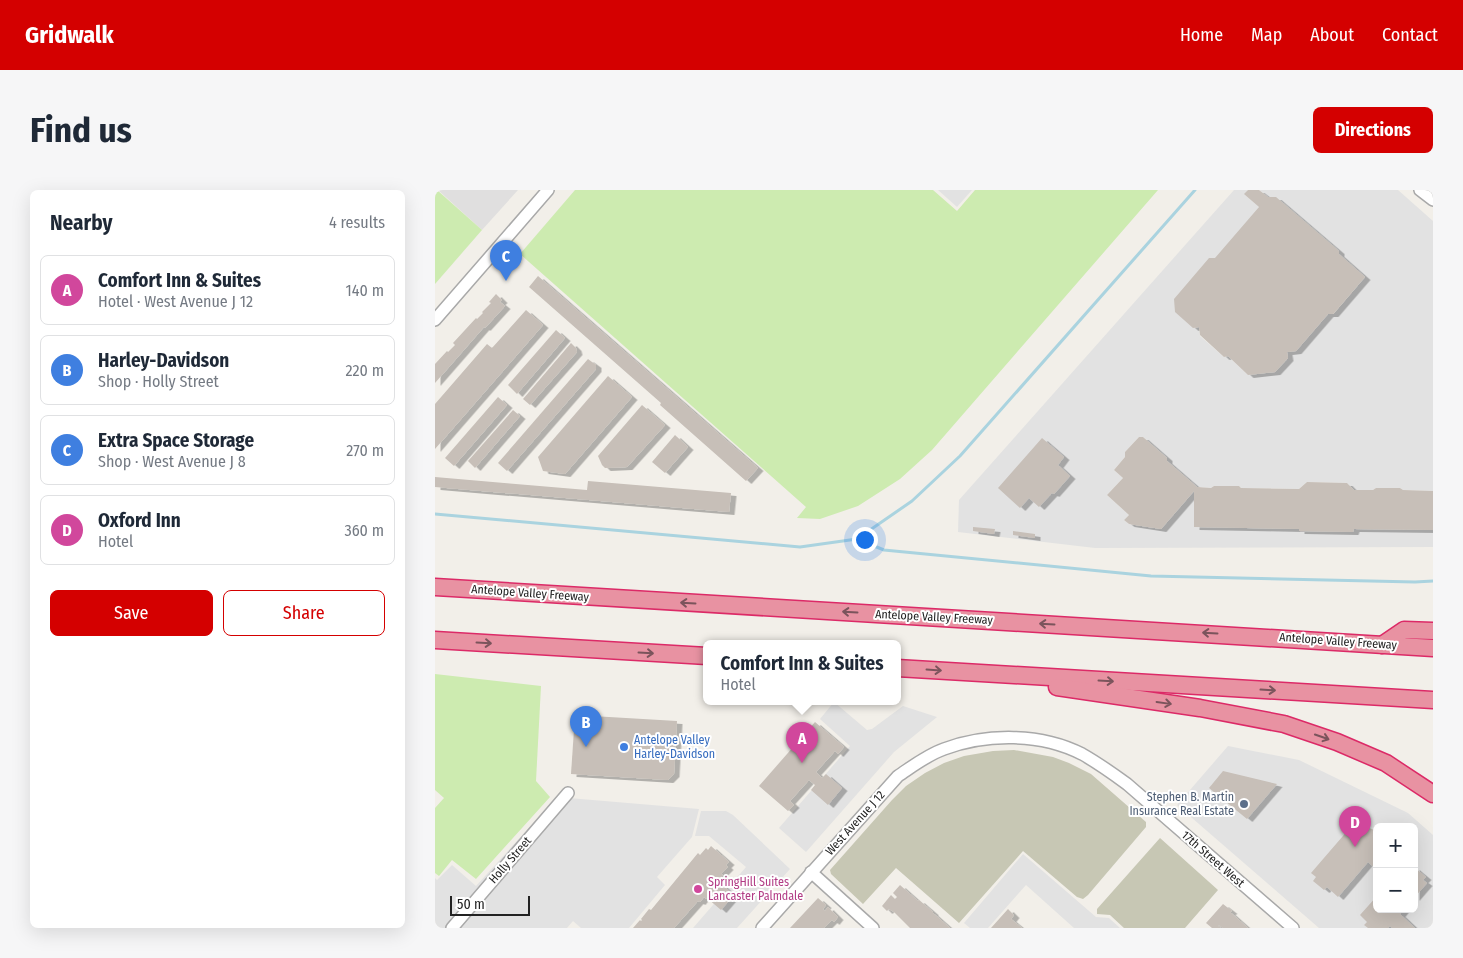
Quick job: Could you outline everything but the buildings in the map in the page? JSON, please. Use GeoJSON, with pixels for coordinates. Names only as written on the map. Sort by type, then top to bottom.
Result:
{"type":"FeatureCollection","features":[{"type":"Feature","properties":{"kind":"highway"},"geometry":{"type":"LineString","coordinates":[[435,581],[460,589]]}},
{"type":"Feature","properties":{"kind":"highway","name":"Antelope Valley Freeway"},"geometry":{"type":"LineString","coordinates":[[435,588],[1248,635],[1433,648]]}},
{"type":"Feature","properties":{"kind":"highway"},"geometry":{"type":"LineString","coordinates":[[1381,644],[1403,630],[1433,631]]}},
{"type":"Feature","properties":{"kind":"highway"},"geometry":{"type":"LineString","coordinates":[[435,640],[703,656]]}},
{"type":"Feature","properties":{"kind":"highway"},"geometry":{"type":"LineString","coordinates":[[901,668],[1433,700]]}},
{"type":"Feature","properties":{"kind":"highway"},"geometry":{"type":"LineString","coordinates":[[970,673],[1200,708],[1284,724],[1337,742],[1386,764],[1433,794]]}},
{"type":"Feature","properties":{"kind":"street"},"geometry":{"type":"LineString","coordinates":[[435,320],[548,190]]}},
{"type":"Feature","properties":{"kind":"street"},"geometry":{"type":"LineString","coordinates":[[1420,190],[1433,200]]}},
{"type":"Feature","properties":{"kind":"street","name":"17th Street West"},"geometry":{"type":"LineString","coordinates":[[967,742],[998,738],[1029,739],[1055,744],[1081,754],[1105,767],[1293,928]]}},
{"type":"Feature","properties":{"kind":"street","name":"West Avenue J 12"},"geometry":{"type":"LineString","coordinates":[[763,928],[898,776],[927,757],[967,742]]}},
{"type":"Feature","properties":{"kind":"street","name":"Holly Street"},"geometry":{"type":"LineString","coordinates":[[452,928],[568,793]]}},
{"type":"Feature","properties":{"kind":"street"},"geometry":{"type":"LineString","coordinates":[[811,872],[867,926]]}},
{"type":"Feature","properties":{"kind":"shaded area"},"geometry":{"type":"Polygon","coordinates":[[[438,190],[518,190],[482,230],[438,190]]]}},
{"type":"Feature","properties":{"kind":"shaded area"},"geometry":{"type":"Polygon","coordinates":[[[938,190],[972,190],[957,207],[938,190]]]}},
{"type":"Feature","properties":{"kind":"shaded area"},"geometry":{"type":"Polygon","coordinates":[[[1234,190],[1248,190],[1245,194],[1259,207],[1193,328],[1199,327],[1200,336],[1224,357],[1228,356],[1248,375],[1275,372],[1288,358],[1287,352],[1296,351],[1328,314],[1334,314],[1365,277],[1259,190],[1398,190],[1433,221],[1433,491],[1403,490],[1400,488],[1354,490],[1347,483],[1307,482],[1299,489],[1241,488],[1239,486],[1197,487],[1143,437],[1139,437],[1125,452],[1125,457],[1114,470],[1123,478],[1107,495],[1129,515],[1124,520],[1129,524],[1161,529],[1194,491],[1194,527],[1353,532],[1354,529],[1433,530],[1433,547],[1095,548],[958,532],[959,500],[1234,190]]]}},
{"type":"Feature","properties":{"kind":"shaded area"},"geometry":{"type":"Polygon","coordinates":[[[832,705],[838,705],[867,730],[872,729],[903,706],[937,717],[894,752],[806,852],[779,828],[850,746],[820,719],[832,705]]]}},
{"type":"Feature","properties":{"kind":"shaded area"},"geometry":{"type":"Polygon","coordinates":[[[1228,746],[1299,760],[1408,813],[1433,835],[1433,928],[1319,928],[1177,805],[1228,746]]]}},
{"type":"Feature","properties":{"kind":"shaded area"},"geometry":{"type":"Polygon","coordinates":[[[1014,750],[1053,757],[1091,774],[1146,822],[1146,827],[1083,899],[1077,897],[1023,851],[959,923],[896,868],[863,904],[831,874],[830,870],[892,800],[906,786],[925,773],[944,763],[964,756],[993,751],[1014,750]]]}},
{"type":"Feature","properties":{"kind":"shaded area"},"geometry":{"type":"Polygon","coordinates":[[[557,797],[699,809],[692,837],[657,877],[665,885],[629,928],[581,928],[573,921],[567,928],[435,928],[435,878],[437,880],[452,865],[476,886],[557,797]]]}},
{"type":"Feature","properties":{"kind":"shaded area"},"geometry":{"type":"Polygon","coordinates":[[[701,811],[726,811],[733,815],[790,869],[737,928],[693,928],[746,867],[709,836],[695,836],[701,811]]]}},
{"type":"Feature","properties":{"kind":"shaded area"},"geometry":{"type":"Polygon","coordinates":[[[1160,838],[1218,890],[1185,928],[1124,928],[1110,915],[1097,914],[1097,909],[1160,838]]]}},
{"type":"Feature","properties":{"kind":"shaded area"},"geometry":{"type":"Polygon","coordinates":[[[1023,854],[1096,917],[1109,918],[1120,928],[1074,928],[1026,885],[988,928],[970,928],[964,923],[1023,854]]]}},
{"type":"Feature","properties":{"kind":"green space"},"geometry":{"type":"Polygon","coordinates":[[[435,190],[482,230],[435,284],[435,190]]]}},
{"type":"Feature","properties":{"kind":"green space"},"geometry":{"type":"Polygon","coordinates":[[[575,190],[933,190],[957,211],[975,190],[1158,190],[932,450],[900,479],[858,506],[820,519],[797,518],[806,507],[520,254],[575,190]]]}},
{"type":"Feature","properties":{"kind":"green space"},"geometry":{"type":"Polygon","coordinates":[[[435,674],[541,686],[536,781],[550,797],[476,879],[452,860],[439,876],[435,873],[435,808],[444,798],[435,790],[435,674]]]}},
{"type":"Feature","properties":{"kind":"waterway"},"geometry":{"type":"LineString","coordinates":[[435,514],[800,547],[857,539],[912,501],[960,456],[1195,190]]}},
{"type":"Feature","properties":{"kind":"waterway"},"geometry":{"type":"LineString","coordinates":[[857,539],[884,550],[1151,576],[1433,581]]}},
{"type":"Feature","properties":{"kind":"place","name":"Extra Space Storage"},"geometry":{"type":"Point","coordinates":[506,281]}},
{"type":"Feature","properties":{"kind":"place","name":"Harley-Davidson"},"geometry":{"type":"Point","coordinates":[586,747]}},
{"type":"Feature","properties":{"kind":"place","name":"Antelope Valley Harley-Davidson"},"geometry":{"type":"Point","coordinates":[624,747]}},
{"type":"Feature","properties":{"kind":"place","name":"Comfort Inn & Suites"},"geometry":{"type":"Point","coordinates":[802,763]}},
{"type":"Feature","properties":{"kind":"place","name":"Stephen B. Martin Insurance Real Estate"},"geometry":{"type":"Point","coordinates":[1244,804]}},
{"type":"Feature","properties":{"kind":"place","name":"Oxford Inn"},"geometry":{"type":"Point","coordinates":[1355,847]}},
{"type":"Feature","properties":{"kind":"place","name":"SpringHill Suites Lancaster Palmdale"},"geometry":{"type":"Point","coordinates":[698,889]}}]}
